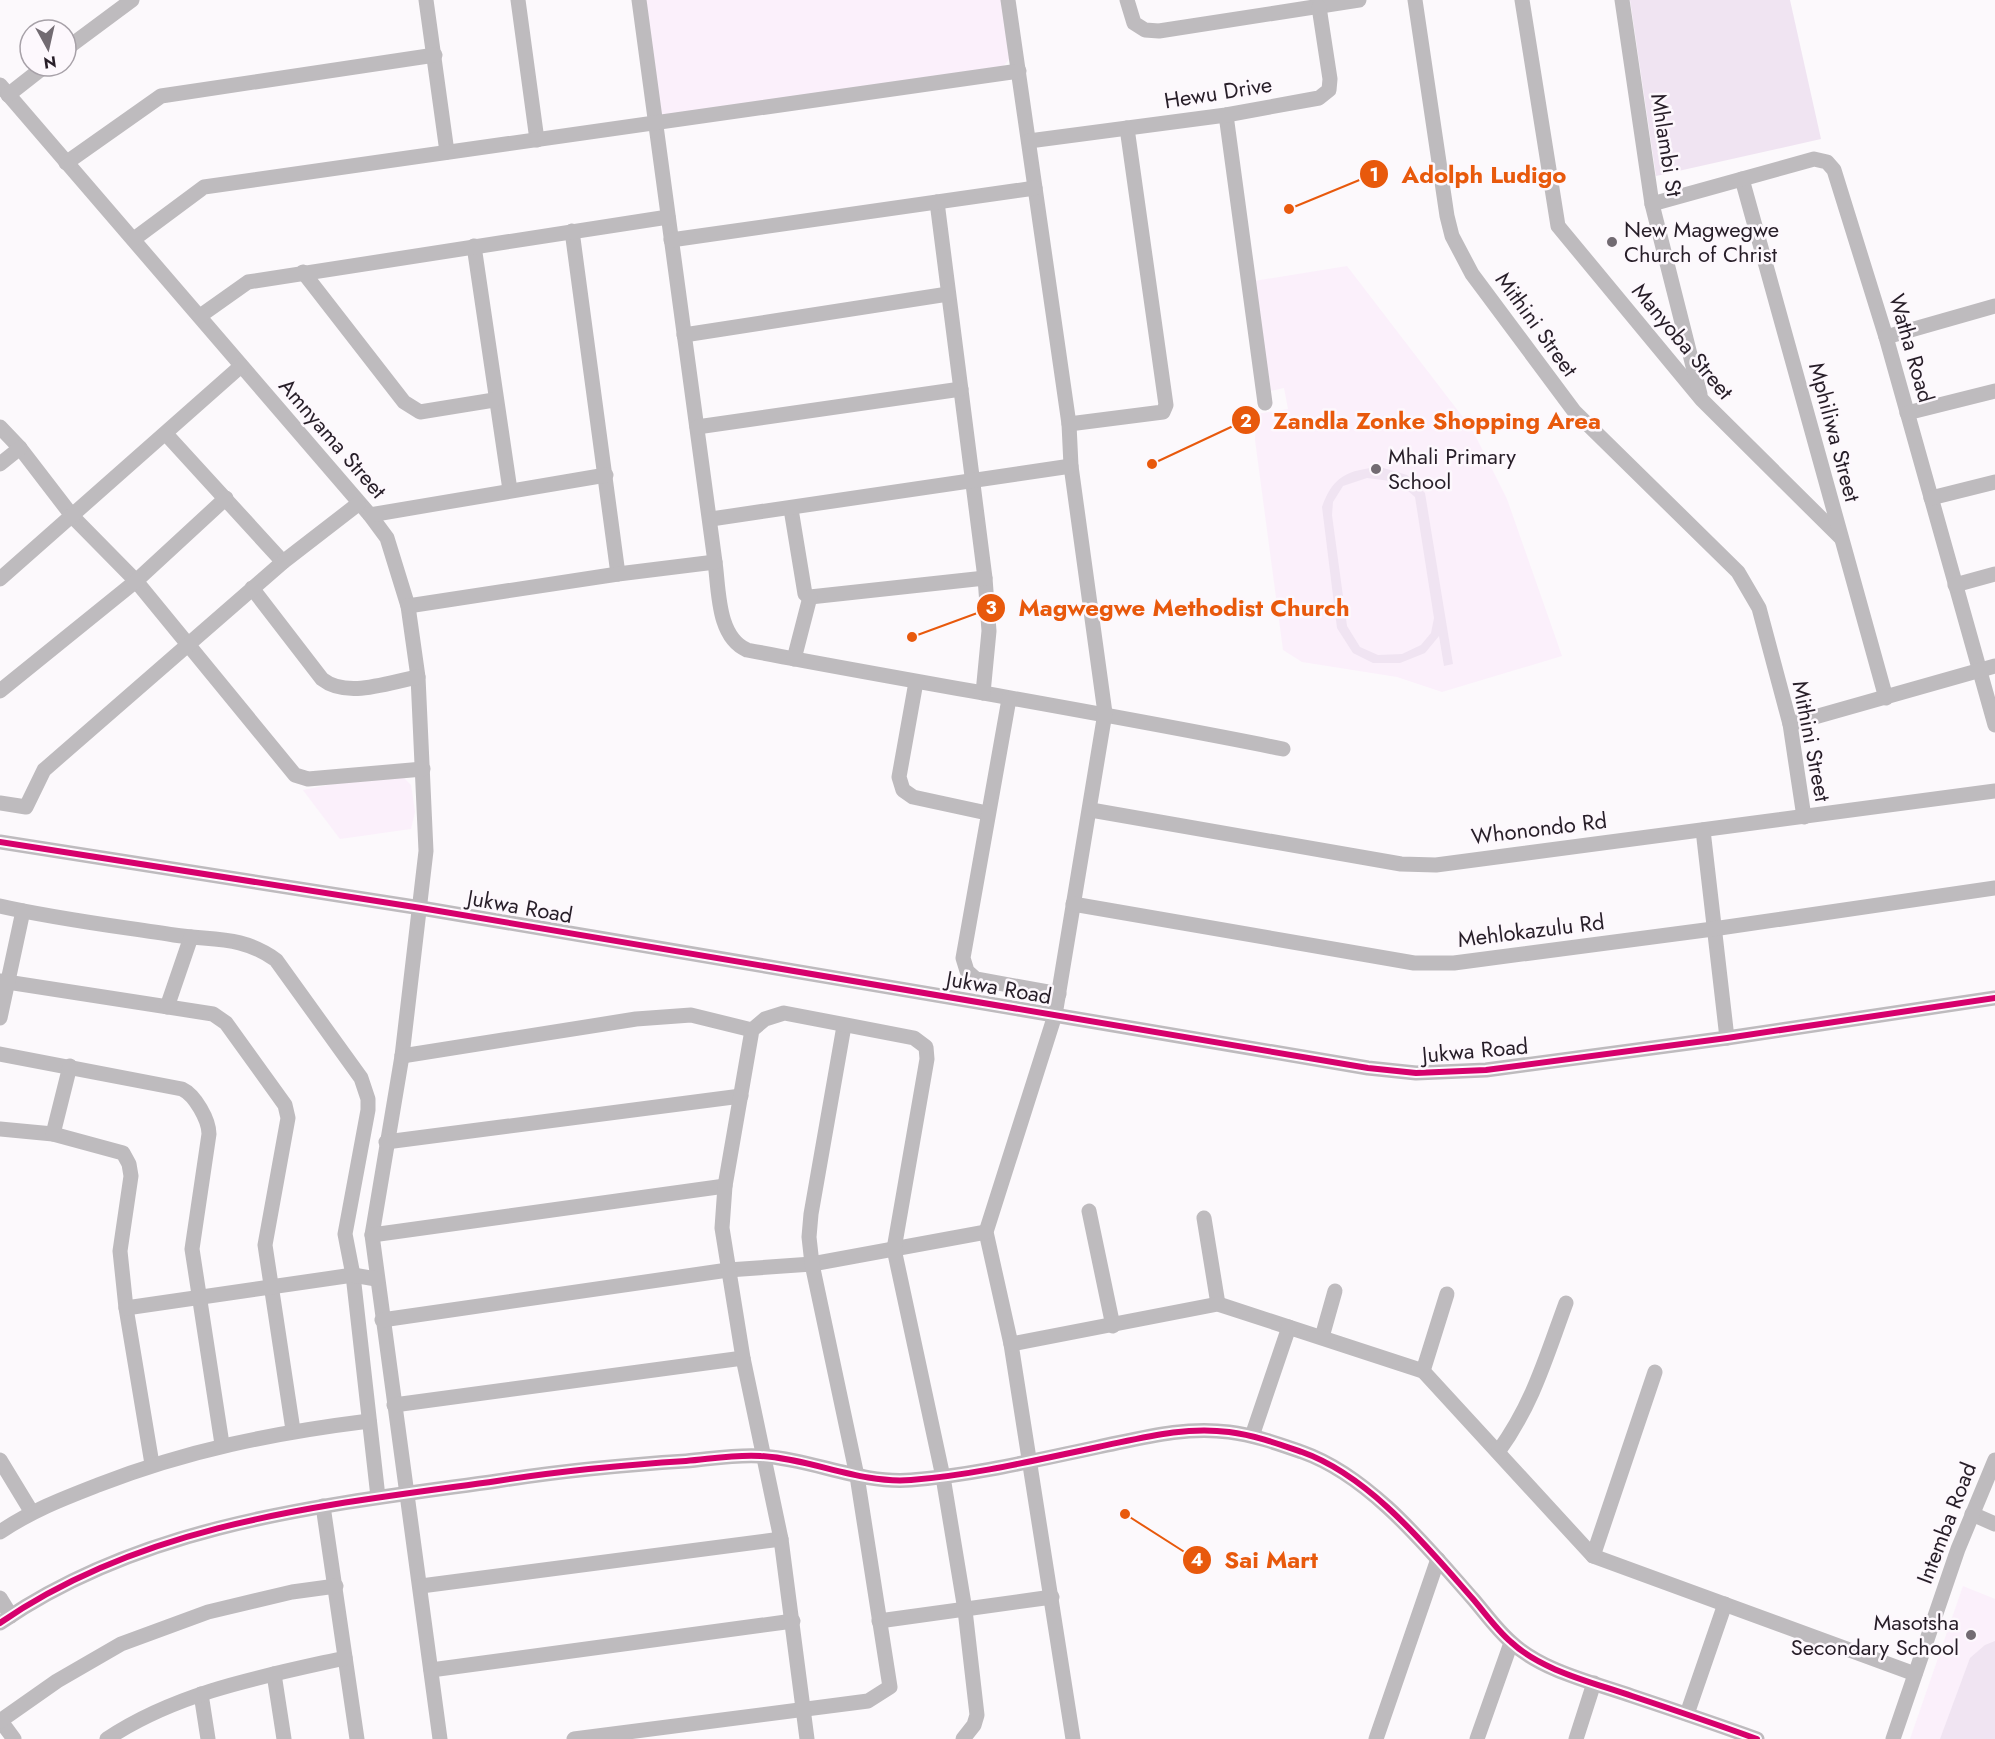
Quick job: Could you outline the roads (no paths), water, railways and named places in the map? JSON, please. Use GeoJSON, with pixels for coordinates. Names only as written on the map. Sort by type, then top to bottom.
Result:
{"type":"FeatureCollection","features":[{"type":"Feature","properties":{"kind":"street"},"geometry":{"type":"LineString","coordinates":[[78,40],[132,0]]}},
{"type":"Feature","properties":{"kind":"street"},"geometry":{"type":"LineString","coordinates":[[426,0],[447,152]]}},
{"type":"Feature","properties":{"kind":"street"},"geometry":{"type":"LineString","coordinates":[[519,0],[537,140]]}},
{"type":"Feature","properties":{"kind":"street"},"geometry":{"type":"LineString","coordinates":[[639,0],[715,562],[726,626],[736,645],[794,659],[1009,699],[1105,713],[1283,749]]}},
{"type":"Feature","properties":{"kind":"street"},"geometry":{"type":"LineString","coordinates":[[1008,0],[1069,424],[1071,466],[1105,713],[1091,810],[1055,1015],[986,1232],[1011,1344],[1073,1739]]}},
{"type":"Feature","properties":{"kind":"street"},"geometry":{"type":"LineString","coordinates":[[1127,0],[1134,23],[1145,30],[1152,31],[1359,0]]}},
{"type":"Feature","properties":{"kind":"street","name":"Mithini Street"},"geometry":{"type":"LineString","coordinates":[[1415,0],[1446,216],[1458,249],[1472,274],[1574,411],[1738,572],[1759,608],[1790,724],[1804,817]]}},
{"type":"Feature","properties":{"kind":"street","name":"Manyoba Street"},"geometry":{"type":"LineString","coordinates":[[1522,0],[1558,226],[1702,400],[1841,538]]}},
{"type":"Feature","properties":{"kind":"street","name":"Mhlambi St"},"geometry":{"type":"LineString","coordinates":[[1622,0],[1652,204],[1702,400]]}},
{"type":"Feature","properties":{"kind":"street","name":"Hewu Drive"},"geometry":{"type":"LineString","coordinates":[[1029,141],[1226,115],[1318,98],[1329,90],[1330,79],[1319,7]]}},
{"type":"Feature","properties":{"kind":"street"},"geometry":{"type":"LineString","coordinates":[[66,164],[161,96],[435,55]]}},
{"type":"Feature","properties":{"kind":"street"},"geometry":{"type":"LineString","coordinates":[[134,239],[204,187],[1018,71]]}},
{"type":"Feature","properties":{"kind":"street"},"geometry":{"type":"LineString","coordinates":[[4,90],[24,78]]}},
{"type":"Feature","properties":{"kind":"street","name":"Amnyama Street"},"geometry":{"type":"LineString","coordinates":[[4,90],[200,316],[358,504],[370,515],[387,538],[408,606],[418,677],[426,851],[402,1056],[372,1235],[376,1279],[421,1586],[440,1739]]}},
{"type":"Feature","properties":{"kind":"street"},"geometry":{"type":"LineString","coordinates":[[1226,115],[1264,403]]}},
{"type":"Feature","properties":{"kind":"street"},"geometry":{"type":"LineString","coordinates":[[1069,424],[1163,412],[1166,405],[1127,128]]}},
{"type":"Feature","properties":{"kind":"street","name":"Watha Road"},"geometry":{"type":"LineString","coordinates":[[1652,204],[1814,159],[1827,162],[1833,170],[1886,337],[1955,585],[1988,668],[1995,725]]}},
{"type":"Feature","properties":{"kind":"street","name":"Mphiliwa Street"},"geometry":{"type":"LineString","coordinates":[[1742,178],[1887,698]]}},
{"type":"Feature","properties":{"kind":"street"},"geometry":{"type":"LineString","coordinates":[[671,240],[1035,188]]}},
{"type":"Feature","properties":{"kind":"street"},"geometry":{"type":"LineString","coordinates":[[937,202],[985,578],[989,631],[983,693]]}},
{"type":"Feature","properties":{"kind":"street"},"geometry":{"type":"LineString","coordinates":[[200,316],[242,284],[303,272],[668,218]]}},
{"type":"Feature","properties":{"kind":"street"},"geometry":{"type":"LineString","coordinates":[[572,231],[618,574]]}},
{"type":"Feature","properties":{"kind":"street"},"geometry":{"type":"LineString","coordinates":[[474,246],[510,490]]}},
{"type":"Feature","properties":{"kind":"street"},"geometry":{"type":"LineString","coordinates":[[303,272],[404,402],[420,412],[495,400]]}},
{"type":"Feature","properties":{"kind":"street"},"geometry":{"type":"LineString","coordinates":[[684,335],[948,294]]}},
{"type":"Feature","properties":{"kind":"street"},"geometry":{"type":"LineString","coordinates":[[1886,337],[1995,306]]}},
{"type":"Feature","properties":{"kind":"street"},"geometry":{"type":"LineString","coordinates":[[0,579],[241,366]]}},
{"type":"Feature","properties":{"kind":"street"},"geometry":{"type":"LineString","coordinates":[[697,427],[961,389]]}},
{"type":"Feature","properties":{"kind":"street"},"geometry":{"type":"LineString","coordinates":[[1907,413],[1995,391]]}},
{"type":"Feature","properties":{"kind":"street"},"geometry":{"type":"LineString","coordinates":[[0,427],[20,448],[73,516],[136,581],[298,777],[308,779],[423,769]]}},
{"type":"Feature","properties":{"kind":"street"},"geometry":{"type":"LineString","coordinates":[[166,434],[283,562]]}},
{"type":"Feature","properties":{"kind":"street"},"geometry":{"type":"LineString","coordinates":[[0,464],[20,448]]}},
{"type":"Feature","properties":{"kind":"street"},"geometry":{"type":"LineString","coordinates":[[711,519],[1071,466]]}},
{"type":"Feature","properties":{"kind":"street"},"geometry":{"type":"LineString","coordinates":[[370,515],[606,475]]}},
{"type":"Feature","properties":{"kind":"street"},"geometry":{"type":"LineString","coordinates":[[1931,498],[1995,482]]}},
{"type":"Feature","properties":{"kind":"street"},"geometry":{"type":"LineString","coordinates":[[0,691],[136,581],[226,498]]}},
{"type":"Feature","properties":{"kind":"street"},"geometry":{"type":"LineString","coordinates":[[0,803],[26,807],[44,770],[252,588],[358,504]]}},
{"type":"Feature","properties":{"kind":"street"},"geometry":{"type":"LineString","coordinates":[[791,509],[805,594],[810,597],[985,578]]}},
{"type":"Feature","properties":{"kind":"street"},"geometry":{"type":"LineString","coordinates":[[408,606],[618,574],[715,562]]}},
{"type":"Feature","properties":{"kind":"street"},"geometry":{"type":"LineString","coordinates":[[1955,585],[1995,574]]}},
{"type":"Feature","properties":{"kind":"street"},"geometry":{"type":"LineString","coordinates":[[252,588],[321,679],[332,687],[348,689],[418,677]]}},
{"type":"Feature","properties":{"kind":"street"},"geometry":{"type":"LineString","coordinates":[[794,659],[810,597]]}},
{"type":"Feature","properties":{"kind":"street"},"geometry":{"type":"LineString","coordinates":[[1790,724],[1988,668]]}},
{"type":"Feature","properties":{"kind":"street"},"geometry":{"type":"LineString","coordinates":[[916,682],[899,777],[903,790],[913,797],[987,813]]}},
{"type":"Feature","properties":{"kind":"street"},"geometry":{"type":"LineString","coordinates":[[1009,699],[963,958],[967,971],[976,979],[1059,994]]}},
{"type":"Feature","properties":{"kind":"street","name":"Whonondo Rd"},"geometry":{"type":"LineString","coordinates":[[1091,810],[1401,864],[1436,865],[1995,791]]}},
{"type":"Feature","properties":{"kind":"street"},"geometry":{"type":"LineString","coordinates":[[1703,830],[1727,1038]]}},
{"type":"Feature","properties":{"kind":"street","name":"Jukwa Road"},"geometry":{"type":"LineString","coordinates":[[0,842],[421,908],[1368,1068],[1416,1073],[1475,1071],[1727,1038],[1995,998]]}},
{"type":"Feature","properties":{"kind":"street","name":"Mehlokazulu Rd"},"geometry":{"type":"LineString","coordinates":[[1073,904],[1414,963],[1454,963],[1713,929],[1995,888]]}},
{"type":"Feature","properties":{"kind":"street"},"geometry":{"type":"LineString","coordinates":[[0,906],[23,912],[191,937],[242,941],[258,948],[276,960],[361,1078],[368,1099],[368,1110],[345,1234],[353,1275],[378,1497]]}},
{"type":"Feature","properties":{"kind":"street"},"geometry":{"type":"LineString","coordinates":[[0,1018],[4,981],[23,912]]}},
{"type":"Feature","properties":{"kind":"street"},"geometry":{"type":"LineString","coordinates":[[167,1006],[191,937]]}},
{"type":"Feature","properties":{"kind":"street"},"geometry":{"type":"LineString","coordinates":[[4,981],[213,1014],[223,1020],[285,1105],[288,1118],[265,1242],[294,1430]]}},
{"type":"Feature","properties":{"kind":"street"},"geometry":{"type":"LineString","coordinates":[[807,1739],[781,1539],[743,1358],[722,1228],[725,1186],[752,1030],[765,1019],[784,1013],[914,1038],[926,1047],[927,1059],[894,1249],[943,1477],[965,1610],[977,1715],[975,1725],[963,1739]]}},
{"type":"Feature","properties":{"kind":"street"},"geometry":{"type":"LineString","coordinates":[[402,1056],[636,1019],[691,1015],[752,1030]]}},
{"type":"Feature","properties":{"kind":"street"},"geometry":{"type":"LineString","coordinates":[[574,1739],[868,1701],[890,1687],[857,1476],[812,1264],[809,1237],[844,1026]]}},
{"type":"Feature","properties":{"kind":"street"},"geometry":{"type":"LineString","coordinates":[[0,1054],[182,1089],[188,1092],[207,1122],[209,1134],[192,1249],[222,1444]]}},
{"type":"Feature","properties":{"kind":"street"},"geometry":{"type":"LineString","coordinates":[[53,1134],[70,1066]]}},
{"type":"Feature","properties":{"kind":"street"},"geometry":{"type":"LineString","coordinates":[[386,1142],[741,1096]]}},
{"type":"Feature","properties":{"kind":"street"},"geometry":{"type":"LineString","coordinates":[[0,1129],[53,1134],[123,1153],[129,1164],[131,1176],[119,1243],[126,1308],[152,1464]]}},
{"type":"Feature","properties":{"kind":"street"},"geometry":{"type":"LineString","coordinates":[[372,1235],[725,1186]]}},
{"type":"Feature","properties":{"kind":"street"},"geometry":{"type":"LineString","coordinates":[[1089,1211],[1113,1326]]}},
{"type":"Feature","properties":{"kind":"street"},"geometry":{"type":"LineString","coordinates":[[1204,1218],[1218,1304]]}},
{"type":"Feature","properties":{"kind":"street"},"geometry":{"type":"LineString","coordinates":[[382,1320],[728,1270],[812,1264],[986,1232]]}},
{"type":"Feature","properties":{"kind":"street"},"geometry":{"type":"LineString","coordinates":[[126,1308],[353,1275],[376,1279]]}},
{"type":"Feature","properties":{"kind":"street"},"geometry":{"type":"LineString","coordinates":[[1322,1337],[1335,1291]]}},
{"type":"Feature","properties":{"kind":"street"},"geometry":{"type":"LineString","coordinates":[[1423,1371],[1446,1294]]}},
{"type":"Feature","properties":{"kind":"street"},"geometry":{"type":"LineString","coordinates":[[1498,1452],[1519,1423],[1530,1401],[1566,1303]]}},
{"type":"Feature","properties":{"kind":"street"},"geometry":{"type":"LineString","coordinates":[[1011,1344],[1218,1304],[1423,1371],[1593,1556],[1915,1674]]}},
{"type":"Feature","properties":{"kind":"street"},"geometry":{"type":"LineString","coordinates":[[1252,1436],[1289,1327]]}},
{"type":"Feature","properties":{"kind":"street"},"geometry":{"type":"LineString","coordinates":[[394,1405],[743,1358]]}},
{"type":"Feature","properties":{"kind":"street"},"geometry":{"type":"LineString","coordinates":[[1593,1556],[1655,1372]]}},
{"type":"Feature","properties":{"kind":"street"},"geometry":{"type":"LineString","coordinates":[[0,1532],[31,1511],[152,1464],[222,1444],[294,1430],[369,1421]]}},
{"type":"Feature","properties":{"kind":"street"},"geometry":{"type":"LineString","coordinates":[[0,1598],[6,1620],[52,1590],[100,1566],[207,1530],[266,1515],[587,1467],[762,1456],[857,1476],[904,1481],[943,1477],[1031,1461],[1173,1431],[1228,1431],[1307,1453],[1337,1467],[1396,1516],[1438,1559],[1511,1643],[1534,1658],[1594,1683],[1757,1739]]}},
{"type":"Feature","properties":{"kind":"street"},"geometry":{"type":"LineString","coordinates":[[0,1460],[31,1511]]}},
{"type":"Feature","properties":{"kind":"street","name":"Intemba Road"},"geometry":{"type":"LineString","coordinates":[[1893,1739],[1972,1514],[1995,1460]]}},
{"type":"Feature","properties":{"kind":"street"},"geometry":{"type":"LineString","coordinates":[[323,1506],[357,1739]]}},
{"type":"Feature","properties":{"kind":"street"},"geometry":{"type":"LineString","coordinates":[[1972,1514],[1995,1524]]}},
{"type":"Feature","properties":{"kind":"street"},"geometry":{"type":"LineString","coordinates":[[421,1586],[781,1539]]}},
{"type":"Feature","properties":{"kind":"street"},"geometry":{"type":"LineString","coordinates":[[1376,1739],[1438,1559]]}},
{"type":"Feature","properties":{"kind":"street"},"geometry":{"type":"LineString","coordinates":[[14,1739],[0,1721],[57,1680],[121,1644],[208,1612],[292,1592],[336,1586]]}},
{"type":"Feature","properties":{"kind":"street"},"geometry":{"type":"LineString","coordinates":[[879,1621],[1052,1597]]}},
{"type":"Feature","properties":{"kind":"street"},"geometry":{"type":"LineString","coordinates":[[1687,1714],[1725,1604]]}},
{"type":"Feature","properties":{"kind":"street"},"geometry":{"type":"LineString","coordinates":[[431,1670],[793,1622]]}},
{"type":"Feature","properties":{"kind":"street"},"geometry":{"type":"LineString","coordinates":[[1477,1739],[1511,1643]]}},
{"type":"Feature","properties":{"kind":"street"},"geometry":{"type":"LineString","coordinates":[[107,1739],[130,1731],[201,1694],[345,1658]]}},
{"type":"Feature","properties":{"kind":"street"},"geometry":{"type":"LineString","coordinates":[[274,1674],[284,1739]]}},
{"type":"Feature","properties":{"kind":"street"},"geometry":{"type":"LineString","coordinates":[[1576,1739],[1594,1683]]}},
{"type":"Feature","properties":{"kind":"street"},"geometry":{"type":"LineString","coordinates":[[201,1694],[207,1739]]}},
{"type":"Feature","properties":{"kind":"place","name":"Adolph Ludigo"},"geometry":{"type":"Point","coordinates":[1289,209]}},
{"type":"Feature","properties":{"kind":"place","name":"New Magwegwe Church of Christ"},"geometry":{"type":"Point","coordinates":[1612,242]}},
{"type":"Feature","properties":{"kind":"place","name":"Zandla Zonke Shopping Area"},"geometry":{"type":"Point","coordinates":[1152,464]}},
{"type":"Feature","properties":{"kind":"place","name":"Mhali Primary School"},"geometry":{"type":"Point","coordinates":[1376,469]}},
{"type":"Feature","properties":{"kind":"place","name":"Magwegwe Methodist Church"},"geometry":{"type":"Point","coordinates":[912,637]}},
{"type":"Feature","properties":{"kind":"place","name":"Sai Mart"},"geometry":{"type":"Point","coordinates":[1125,1514]}},
{"type":"Feature","properties":{"kind":"place","name":"Masotsha Secondary School"},"geometry":{"type":"Point","coordinates":[1971,1635]}}]}
